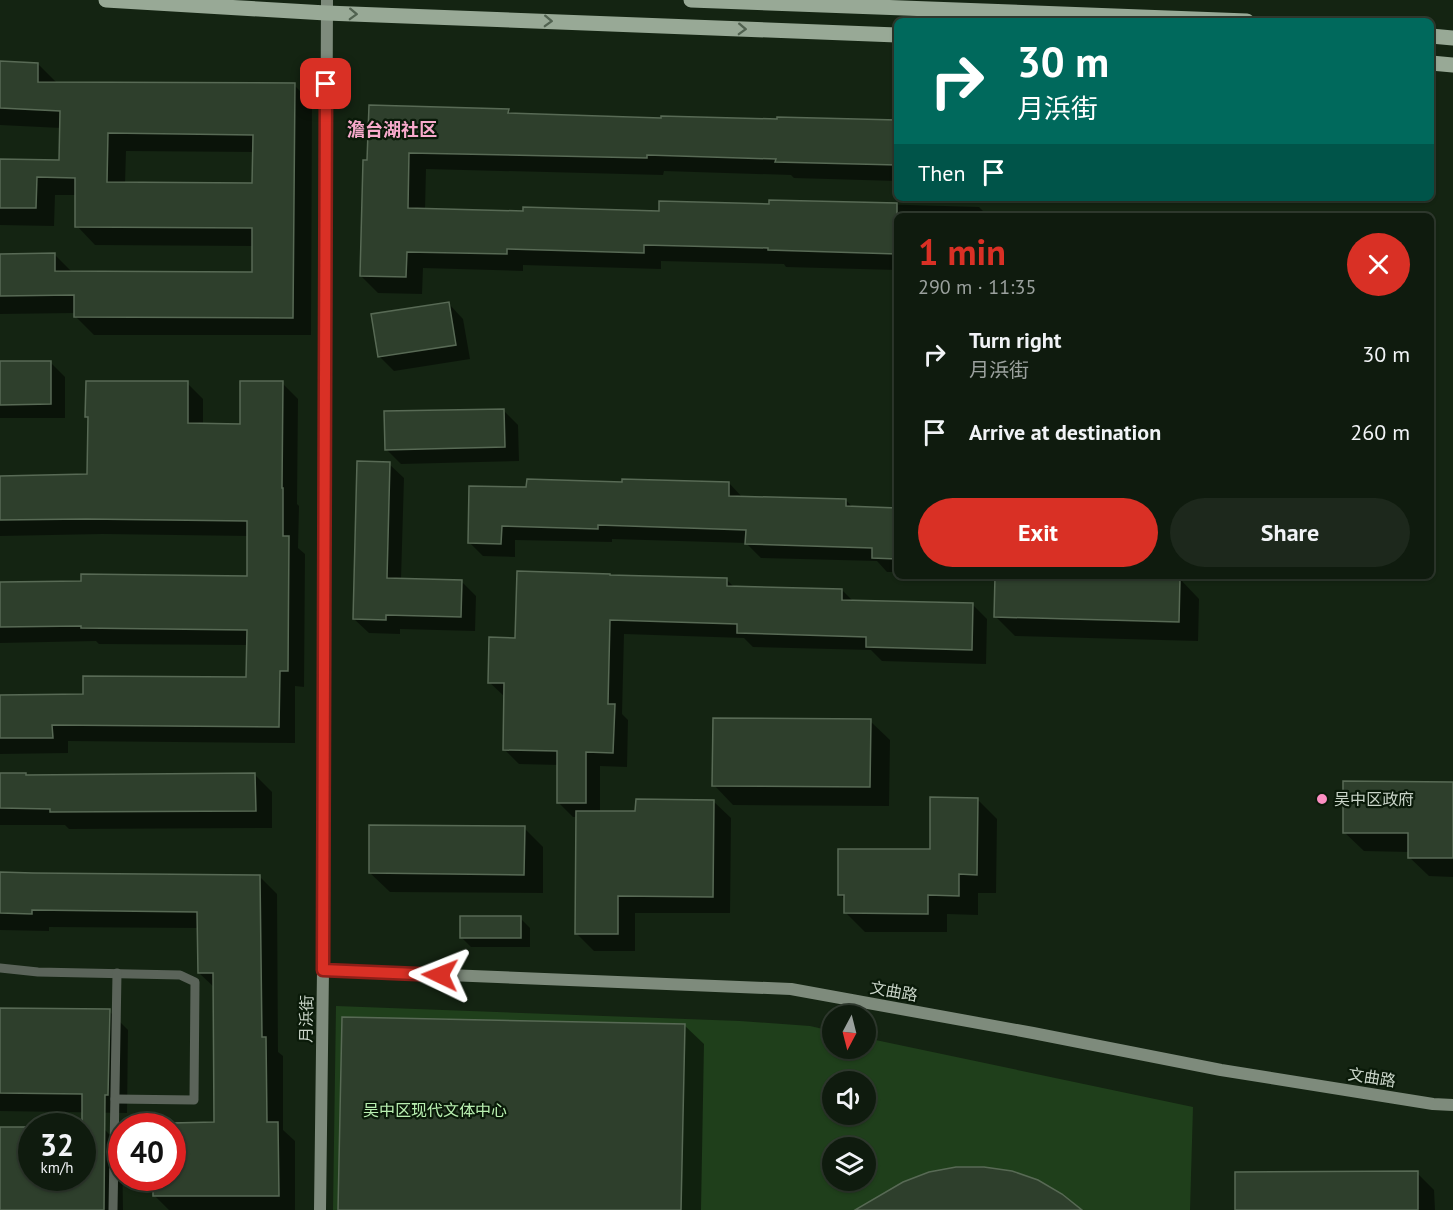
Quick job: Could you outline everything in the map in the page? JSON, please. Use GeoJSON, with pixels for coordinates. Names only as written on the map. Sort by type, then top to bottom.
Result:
{"type":"FeatureCollection","features":[{"type":"Feature","properties":{"kind":"main road"},"geometry":{"type":"LineString","coordinates":[[106,0],[327,6],[894,35]]}},
{"type":"Feature","properties":{"kind":"main road"},"geometry":{"type":"LineString","coordinates":[[691,0],[1168,18]]}},
{"type":"Feature","properties":{"kind":"main road"},"geometry":{"type":"LineString","coordinates":[[1434,36],[1453,38]]}},
{"type":"Feature","properties":{"kind":"main road"},"geometry":{"type":"LineString","coordinates":[[1434,63],[1453,65]]}},
{"type":"Feature","properties":{"kind":"street","name":"月浜街"},"geometry":{"type":"LineString","coordinates":[[320,1210],[327,6]]}},
{"type":"Feature","properties":{"kind":"street","name":"文曲路"},"geometry":{"type":"LineString","coordinates":[[323,970],[791,989],[1221,1070],[1421,1102],[1453,1105]]}},
{"type":"Feature","properties":{"kind":"lane"},"geometry":{"type":"LineString","coordinates":[[0,968],[38,972],[180,975],[195,982],[194,1100],[115,1099]]}},
{"type":"Feature","properties":{"kind":"lane"},"geometry":{"type":"LineString","coordinates":[[114,1210],[117,973]]}},
{"type":"Feature","properties":{"kind":"green space","name":"吴中区现代文体中心"},"geometry":{"type":"Polygon","coordinates":[[[336,1006],[740,1021],[810,1026],[822,1029],[822,1059],[876,1059],[876,1040],[1193,1107],[1190,1210],[333,1210],[336,1006]]]}},
{"type":"Feature","properties":{"kind":"building"},"geometry":{"type":"Polygon","coordinates":[[[0,61],[38,63],[38,82],[295,83],[293,318],[74,317],[74,295],[0,296],[0,254],[55,253],[55,271],[252,272],[252,228],[75,227],[75,178],[37,177],[36,208],[0,208],[0,159],[59,160],[60,111],[0,108],[0,61]],[[108,133],[107,182],[252,183],[253,135],[108,133]]]}},
{"type":"Feature","properties":{"kind":"building"},"geometry":{"type":"Polygon","coordinates":[[[369,105],[509,109],[508,113],[661,118],[661,116],[894,120],[894,165],[775,162],[776,159],[647,155],[647,158],[409,153],[408,208],[523,211],[523,207],[659,211],[659,201],[769,204],[769,200],[897,203],[897,213],[894,213],[894,254],[644,245],[644,253],[507,249],[507,254],[407,252],[406,277],[360,276],[363,160],[367,160],[369,105]]]}},
{"type":"Feature","properties":{"kind":"building"},"geometry":{"type":"Polygon","coordinates":[[[449,302],[456,345],[378,357],[371,314],[449,302]]]}},
{"type":"Feature","properties":{"kind":"building"},"geometry":{"type":"Polygon","coordinates":[[[0,361],[51,361],[51,404],[0,405],[0,361]]]}},
{"type":"Feature","properties":{"kind":"building"},"geometry":{"type":"Polygon","coordinates":[[[86,381],[188,381],[188,423],[240,424],[240,381],[283,381],[283,536],[289,536],[288,671],[280,671],[279,727],[52,725],[53,738],[0,738],[0,695],[83,694],[83,676],[246,677],[247,630],[81,628],[81,626],[0,627],[0,582],[81,581],[81,574],[247,576],[247,521],[0,520],[0,476],[87,474],[86,381]]]}},
{"type":"Feature","properties":{"kind":"building"},"geometry":{"type":"Polygon","coordinates":[[[504,409],[505,447],[385,450],[384,411],[504,409]]]}},
{"type":"Feature","properties":{"kind":"building"},"geometry":{"type":"Polygon","coordinates":[[[357,461],[390,462],[387,578],[462,580],[461,617],[386,615],[386,620],[353,619],[357,461]]]}},
{"type":"Feature","properties":{"kind":"building"},"geometry":{"type":"Polygon","coordinates":[[[527,479],[729,482],[729,496],[846,499],[846,506],[894,508],[894,559],[872,558],[872,548],[745,544],[746,530],[598,525],[598,529],[502,526],[501,544],[468,543],[469,486],[526,487],[527,479]]]}},
{"type":"Feature","properties":{"kind":"building"},"geometry":{"type":"Polygon","coordinates":[[[517,571],[727,578],[727,586],[842,589],[842,600],[973,603],[972,650],[866,647],[866,637],[737,633],[737,624],[610,620],[608,704],[615,704],[613,753],[586,752],[586,803],[557,803],[557,751],[503,750],[504,683],[488,683],[489,637],[515,638],[517,571]]]}},
{"type":"Feature","properties":{"kind":"building"},"geometry":{"type":"Polygon","coordinates":[[[995,579],[1180,579],[1179,622],[994,617],[995,579]]]}},
{"type":"Feature","properties":{"kind":"building"},"geometry":{"type":"Polygon","coordinates":[[[713,718],[871,719],[870,787],[712,786],[713,718]]]}},
{"type":"Feature","properties":{"kind":"building"},"geometry":{"type":"Polygon","coordinates":[[[0,773],[26,773],[26,775],[255,773],[256,811],[50,812],[50,809],[0,808],[0,773]]]}},
{"type":"Feature","properties":{"kind":"building","name":"吴中区政府"},"geometry":{"type":"Polygon","coordinates":[[[1343,781],[1453,782],[1453,858],[1408,858],[1408,833],[1343,833],[1343,781]]]}},
{"type":"Feature","properties":{"kind":"building"},"geometry":{"type":"Polygon","coordinates":[[[930,797],[978,798],[977,875],[959,874],[959,896],[928,895],[928,914],[844,913],[844,895],[838,895],[838,849],[930,849],[930,797]]]}},
{"type":"Feature","properties":{"kind":"building"},"geometry":{"type":"Polygon","coordinates":[[[636,799],[714,800],[713,897],[618,896],[618,934],[575,934],[576,811],[635,811],[636,799]]]}},
{"type":"Feature","properties":{"kind":"building"},"geometry":{"type":"Polygon","coordinates":[[[369,825],[525,826],[524,875],[369,873],[369,825]]]}},
{"type":"Feature","properties":{"kind":"building"},"geometry":{"type":"Polygon","coordinates":[[[0,872],[260,875],[262,1037],[266,1037],[267,1122],[278,1122],[279,1196],[153,1196],[153,1191],[186,1191],[186,1123],[214,1122],[213,973],[198,973],[197,912],[32,910],[32,914],[0,913],[0,872]]]}},
{"type":"Feature","properties":{"kind":"building"},"geometry":{"type":"Polygon","coordinates":[[[460,916],[521,916],[521,938],[460,938],[460,916]]]}},
{"type":"Feature","properties":{"kind":"building"},"geometry":{"type":"Polygon","coordinates":[[[0,1008],[110,1009],[108,1095],[105,1095],[104,1210],[0,1210],[0,1127],[18,1127],[18,1191],[96,1191],[96,1113],[82,1113],[82,1094],[0,1093],[0,1008]]]}},
{"type":"Feature","properties":{"kind":"building"},"geometry":{"type":"Polygon","coordinates":[[[342,1017],[685,1024],[681,1210],[338,1210],[342,1017]]]}},
{"type":"Feature","properties":{"kind":"building"},"geometry":{"type":"Polygon","coordinates":[[[956,1167],[984,1167],[1012,1171],[1038,1180],[1062,1194],[1082,1210],[855,1210],[903,1182],[929,1172],[956,1167]]]}},
{"type":"Feature","properties":{"kind":"building"},"geometry":{"type":"Polygon","coordinates":[[[1418,1171],[1418,1210],[1235,1210],[1235,1172],[1418,1171]]]}},
{"type":"Feature","properties":{"kind":"place","name":"吴中区政府"},"geometry":{"type":"Point","coordinates":[1322,799]}},
{"type":"Feature","properties":{"kind":"district","name":"澹台湖社区"},"geometry":{"type":"Point","coordinates":[392,129]}},
{"type":"Feature","properties":{"kind":"route"},"geometry":{"type":"LineString","coordinates":[[326,84],[323,970],[440,975]]}}]}
